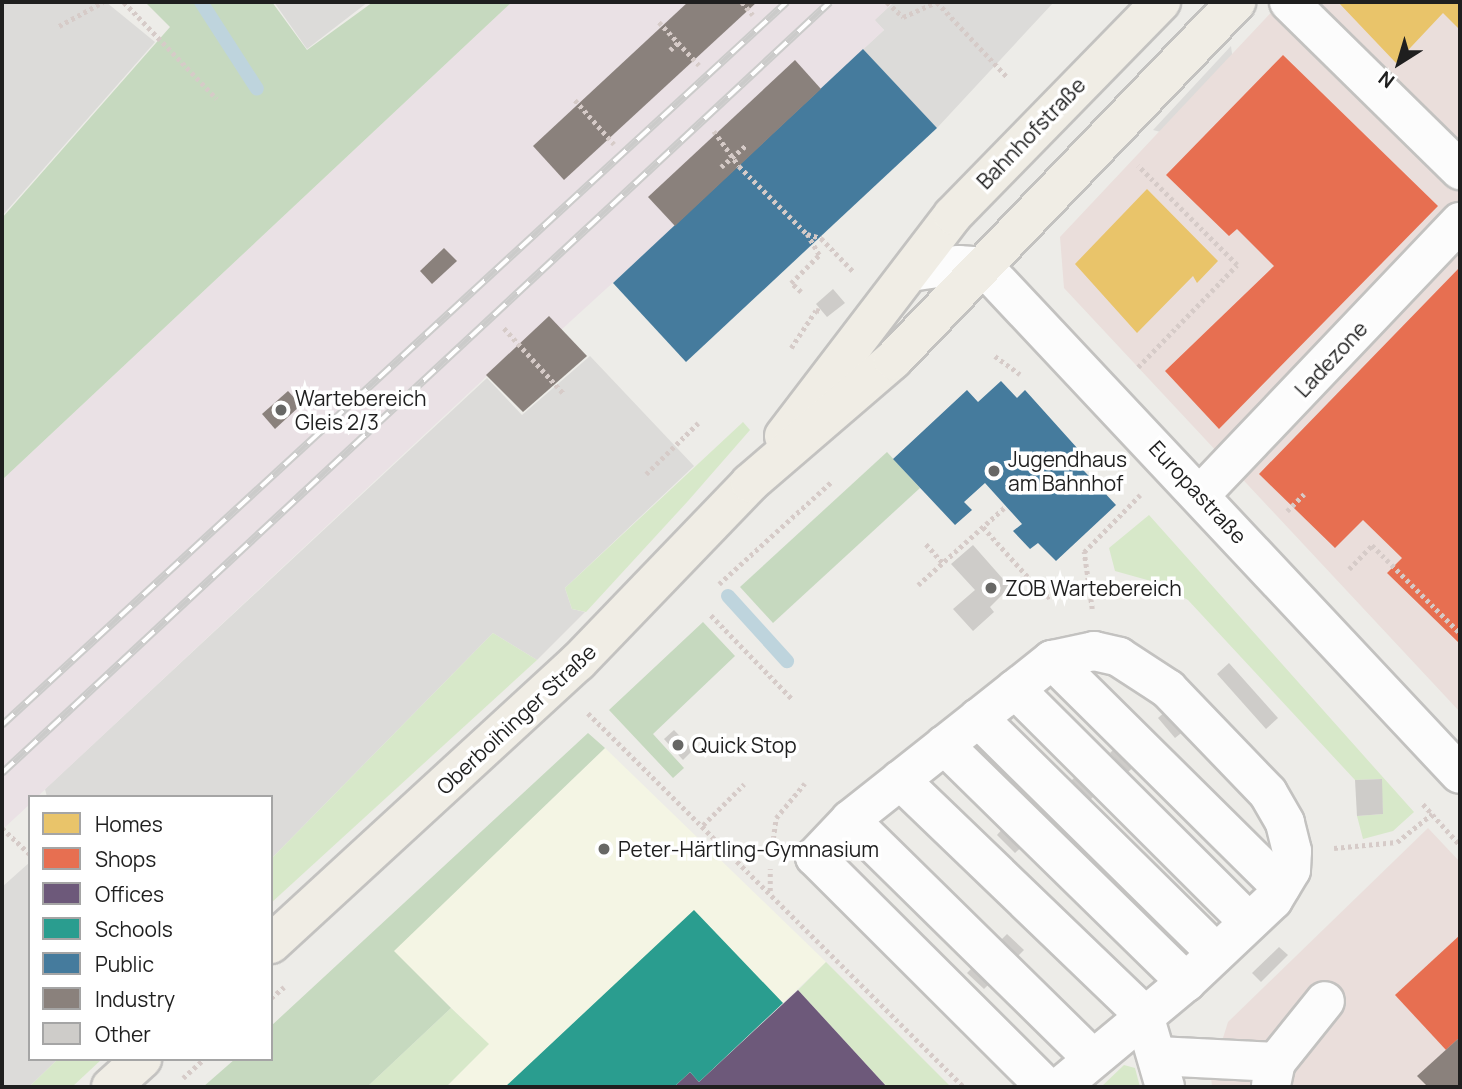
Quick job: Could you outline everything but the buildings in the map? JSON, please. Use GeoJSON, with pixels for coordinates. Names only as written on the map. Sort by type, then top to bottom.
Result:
{"type":"FeatureCollection","features":[{"type":"Feature","properties":{"kind":"main road","name":"Bahnhofstraße"},"geometry":{"type":"LineString","coordinates":[[910,272],[953,215],[1161,2]]}},
{"type":"Feature","properties":{"kind":"main road"},"geometry":{"type":"LineString","coordinates":[[984,267],[1236,2]]}},
{"type":"Feature","properties":{"kind":"main road"},"geometry":{"type":"LineString","coordinates":[[984,267],[984,226],[1009,155]]}},
{"type":"Feature","properties":{"kind":"main road","name":"Oberboihinger Straße"},"geometry":{"type":"LineString","coordinates":[[273,942],[578,662],[750,484],[893,360],[984,267]]}},
{"type":"Feature","properties":{"kind":"main road","name":"Oberboihinger Straße"},"geometry":{"type":"LineString","coordinates":[[750,484],[910,272]]}},
{"type":"Feature","properties":{"kind":"main road"},"geometry":{"type":"LineString","coordinates":[[111,1087],[140,1061]]}},
{"type":"Feature","properties":{"kind":"street"},"geometry":{"type":"LineString","coordinates":[[1289,2],[1460,170]]}},
{"type":"Feature","properties":{"kind":"street","name":"Ladezone"},"geometry":{"type":"LineString","coordinates":[[1201,494],[1460,222]]}},
{"type":"Feature","properties":{"kind":"street"},"geometry":{"type":"LineString","coordinates":[[910,272],[935,266],[984,267]]}},
{"type":"Feature","properties":{"kind":"street","name":"Europastraße"},"geometry":{"type":"LineString","coordinates":[[984,267],[1201,494],[1460,774]]}},
{"type":"Feature","properties":{"kind":"street"},"geometry":{"type":"LineString","coordinates":[[1045,1087],[815,858],[850,820],[1052,660],[1094,651],[1119,657],[1168,689],[1268,793],[1285,823],[1292,851],[1291,870],[1281,887],[1249,922],[1186,982],[1091,1057],[1060,1087]]}},
{"type":"Feature","properties":{"kind":"street"},"geometry":{"type":"LineString","coordinates":[[1052,660],[1281,887]]}},
{"type":"Feature","properties":{"kind":"street"},"geometry":{"type":"LineString","coordinates":[[1015,689],[1249,922]]}},
{"type":"Feature","properties":{"kind":"street"},"geometry":{"type":"LineString","coordinates":[[978,718],[1216,953]]}},
{"type":"Feature","properties":{"kind":"street"},"geometry":{"type":"LineString","coordinates":[[944,745],[1186,982]]}},
{"type":"Feature","properties":{"kind":"street"},"geometry":{"type":"LineString","coordinates":[[900,780],[1144,1016],[1161,1072],[1273,1075],[1325,1001]]}},
{"type":"Feature","properties":{"kind":"street"},"geometry":{"type":"LineString","coordinates":[[850,820],[1091,1057]]}},
{"type":"Feature","properties":{"kind":"path"},"geometry":{"type":"LineString","coordinates":[[59,26],[103,2]]}},
{"type":"Feature","properties":{"kind":"path"},"geometry":{"type":"LineString","coordinates":[[124,2],[217,99]]}},
{"type":"Feature","properties":{"kind":"path"},"geometry":{"type":"LineString","coordinates":[[742,2],[753,15]]}},
{"type":"Feature","properties":{"kind":"path"},"geometry":{"type":"LineString","coordinates":[[887,2],[903,16],[936,2],[1008,78]]}},
{"type":"Feature","properties":{"kind":"path"},"geometry":{"type":"LineString","coordinates":[[659,22],[699,65]]}},
{"type":"Feature","properties":{"kind":"path"},"geometry":{"type":"LineString","coordinates":[[670,50],[679,43]]}},
{"type":"Feature","properties":{"kind":"path"},"geometry":{"type":"LineString","coordinates":[[575,100],[614,144]]}},
{"type":"Feature","properties":{"kind":"path"},"geometry":{"type":"LineString","coordinates":[[714,131],[807,234],[819,256],[791,283],[801,292]]}},
{"type":"Feature","properties":{"kind":"path"},"geometry":{"type":"LineString","coordinates":[[1107,135],[1237,265],[1108,397]]}},
{"type":"Feature","properties":{"kind":"path"},"geometry":{"type":"LineString","coordinates":[[721,167],[746,145]]}},
{"type":"Feature","properties":{"kind":"path"},"geometry":{"type":"LineString","coordinates":[[807,234],[821,238],[838,255]]}},
{"type":"Feature","properties":{"kind":"path"},"geometry":{"type":"LineString","coordinates":[[788,353],[816,310],[821,311]]}},
{"type":"Feature","properties":{"kind":"path"},"geometry":{"type":"LineString","coordinates":[[504,328],[564,394]]}},
{"type":"Feature","properties":{"kind":"path"},"geometry":{"type":"LineString","coordinates":[[646,474],[698,423]]}},
{"type":"Feature","properties":{"kind":"path"},"geometry":{"type":"LineString","coordinates":[[1287,511],[1304,494]]}},
{"type":"Feature","properties":{"kind":"path"},"geometry":{"type":"LineString","coordinates":[[983,527],[1046,597],[1090,584],[1084,552],[1141,495]]}},
{"type":"Feature","properties":{"kind":"path"},"geometry":{"type":"LineString","coordinates":[[918,585],[1005,507]]}},
{"type":"Feature","properties":{"kind":"path"},"geometry":{"type":"LineString","coordinates":[[926,544],[943,563]]}},
{"type":"Feature","properties":{"kind":"path"},"geometry":{"type":"LineString","coordinates":[[1349,569],[1372,545],[1460,633]]}},
{"type":"Feature","properties":{"kind":"path"},"geometry":{"type":"LineString","coordinates":[[711,615],[792,699]]}},
{"type":"Feature","properties":{"kind":"path"},"geometry":{"type":"LineString","coordinates":[[585,710],[964,1087]]}},
{"type":"Feature","properties":{"kind":"path"},"geometry":{"type":"LineString","coordinates":[[703,825],[744,784]]}},
{"type":"Feature","properties":{"kind":"path"},"geometry":{"type":"LineString","coordinates":[[1336,848],[1397,842],[1432,814]]}},
{"type":"Feature","properties":{"kind":"path"},"geometry":{"type":"LineString","coordinates":[[2,828],[28,852]]}},
{"type":"Feature","properties":{"kind":"path"},"geometry":{"type":"LineString","coordinates":[[180,1080],[202,1061]]}},
{"type":"Feature","properties":{"kind":"shaded area"},"geometry":{"type":"Polygon","coordinates":[[[2,2],[106,2],[155,42],[2,216],[2,2]]]}},
{"type":"Feature","properties":{"kind":"shaded area"},"geometry":{"type":"Polygon","coordinates":[[[274,2],[368,2],[307,49],[274,2]]]}},
{"type":"Feature","properties":{"kind":"shaded area"},"geometry":{"type":"Polygon","coordinates":[[[512,2],[894,2],[875,20],[884,30],[821,89],[809,76],[675,226],[561,330],[549,318],[39,795],[28,795],[28,806],[2,830],[2,480],[512,2]]]}},
{"type":"Feature","properties":{"kind":"shaded area"},"geometry":{"type":"Polygon","coordinates":[[[894,2],[1053,3],[937,128],[863,49],[884,30],[874,20],[894,2]]]}},
{"type":"Feature","properties":{"kind":"shaded area"},"geometry":{"type":"Polygon","coordinates":[[[1281,2],[1460,2],[1460,712],[1064,288],[1060,237],[1281,2]]]}},
{"type":"Feature","properties":{"kind":"shaded area"},"geometry":{"type":"Polygon","coordinates":[[[1231,46],[1234,69],[1172,135],[1153,130],[1231,46]]]}},
{"type":"Feature","properties":{"kind":"shaded area"},"geometry":{"type":"Polygon","coordinates":[[[590,356],[694,466],[565,588],[572,609],[585,612],[537,660],[493,633],[273,857],[273,795],[46,795],[45,789],[487,378],[522,415],[590,356]]]}},
{"type":"Feature","properties":{"kind":"shaded area","name":"Peter-Härtling-Gymnasium"},"geometry":{"type":"Polygon","coordinates":[[[605,748],[826,962],[783,1003],[674,1087],[446,1087],[488,1044],[393,951],[605,748]]]}},
{"type":"Feature","properties":{"kind":"shaded area"},"geometry":{"type":"Polygon","coordinates":[[[1428,828],[1460,862],[1460,1087],[1212,1087],[1211,1076],[1228,1022],[1428,828]]]}},
{"type":"Feature","properties":{"kind":"shaded area"},"geometry":{"type":"Polygon","coordinates":[[[28,864],[28,1061],[56,1061],[29,1087],[2,1087],[2,887],[28,864]]]}},
{"type":"Feature","properties":{"kind":"green space"},"geometry":{"type":"Polygon","coordinates":[[[145,2],[272,2],[307,50],[373,2],[512,2],[2,480],[2,218],[170,27],[145,2]]]}},
{"type":"Feature","properties":{"kind":"green space"},"geometry":{"type":"Polygon","coordinates":[[[743,422],[750,430],[688,501],[586,612],[572,609],[565,588],[743,422]]]}},
{"type":"Feature","properties":{"kind":"green space"},"geometry":{"type":"Polygon","coordinates":[[[887,452],[920,488],[773,623],[740,587],[887,452]]]}},
{"type":"Feature","properties":{"kind":"green space"},"geometry":{"type":"Polygon","coordinates":[[[1149,515],[1414,812],[1393,831],[1363,839],[1357,816],[1383,814],[1381,779],[1355,780],[1188,600],[1158,583],[1115,571],[1109,548],[1149,515]]]}},
{"type":"Feature","properties":{"kind":"green space"},"geometry":{"type":"Polygon","coordinates":[[[703,622],[735,656],[653,734],[684,768],[673,778],[609,710],[703,622]]]}},
{"type":"Feature","properties":{"kind":"green space"},"geometry":{"type":"Polygon","coordinates":[[[493,633],[537,660],[273,901],[273,857],[493,633]]]}},
{"type":"Feature","properties":{"kind":"green space"},"geometry":{"type":"Polygon","coordinates":[[[588,733],[605,748],[394,951],[451,1008],[367,1087],[203,1087],[233,1061],[273,1061],[273,1024],[588,733]]]}},
{"type":"Feature","properties":{"kind":"green space"},"geometry":{"type":"Polygon","coordinates":[[[826,962],[951,1087],[887,1087],[798,990],[826,962]]]}},
{"type":"Feature","properties":{"kind":"green space"},"geometry":{"type":"Polygon","coordinates":[[[451,1008],[489,1044],[446,1087],[367,1087],[451,1008]]]}},
{"type":"Feature","properties":{"kind":"green space"},"geometry":{"type":"Polygon","coordinates":[[[56,1061],[100,1061],[72,1087],[29,1087],[56,1061]]]}},
{"type":"Feature","properties":{"kind":"green space"},"geometry":{"type":"Polygon","coordinates":[[[1124,1065],[1135,1068],[1140,1087],[1101,1087],[1124,1065]]]}},
{"type":"Feature","properties":{"kind":"waterway"},"geometry":{"type":"LineString","coordinates":[[201,2],[257,89]]}},
{"type":"Feature","properties":{"kind":"waterway"},"geometry":{"type":"LineString","coordinates":[[728,596],[787,661]]}},
{"type":"Feature","properties":{"kind":"railway"},"geometry":{"type":"LineString","coordinates":[[2,725],[787,2]]}},
{"type":"Feature","properties":{"kind":"railway"},"geometry":{"type":"LineString","coordinates":[[2,773],[830,2]]}},
{"type":"Feature","properties":{"kind":"place","name":"Wartebereich Gleis 2/3"},"geometry":{"type":"Point","coordinates":[281,410]}},
{"type":"Feature","properties":{"kind":"place","name":"Jugendhaus am Bahnhof"},"geometry":{"type":"Point","coordinates":[994,471]}},
{"type":"Feature","properties":{"kind":"place","name":"ZOB Wartebereich"},"geometry":{"type":"Point","coordinates":[991,588]}},
{"type":"Feature","properties":{"kind":"place","name":"Quick Stop"},"geometry":{"type":"Point","coordinates":[678,745]}},
{"type":"Feature","properties":{"kind":"place","name":"Peter-Härtling-Gymnasium"},"geometry":{"type":"Point","coordinates":[604,849]}}]}
